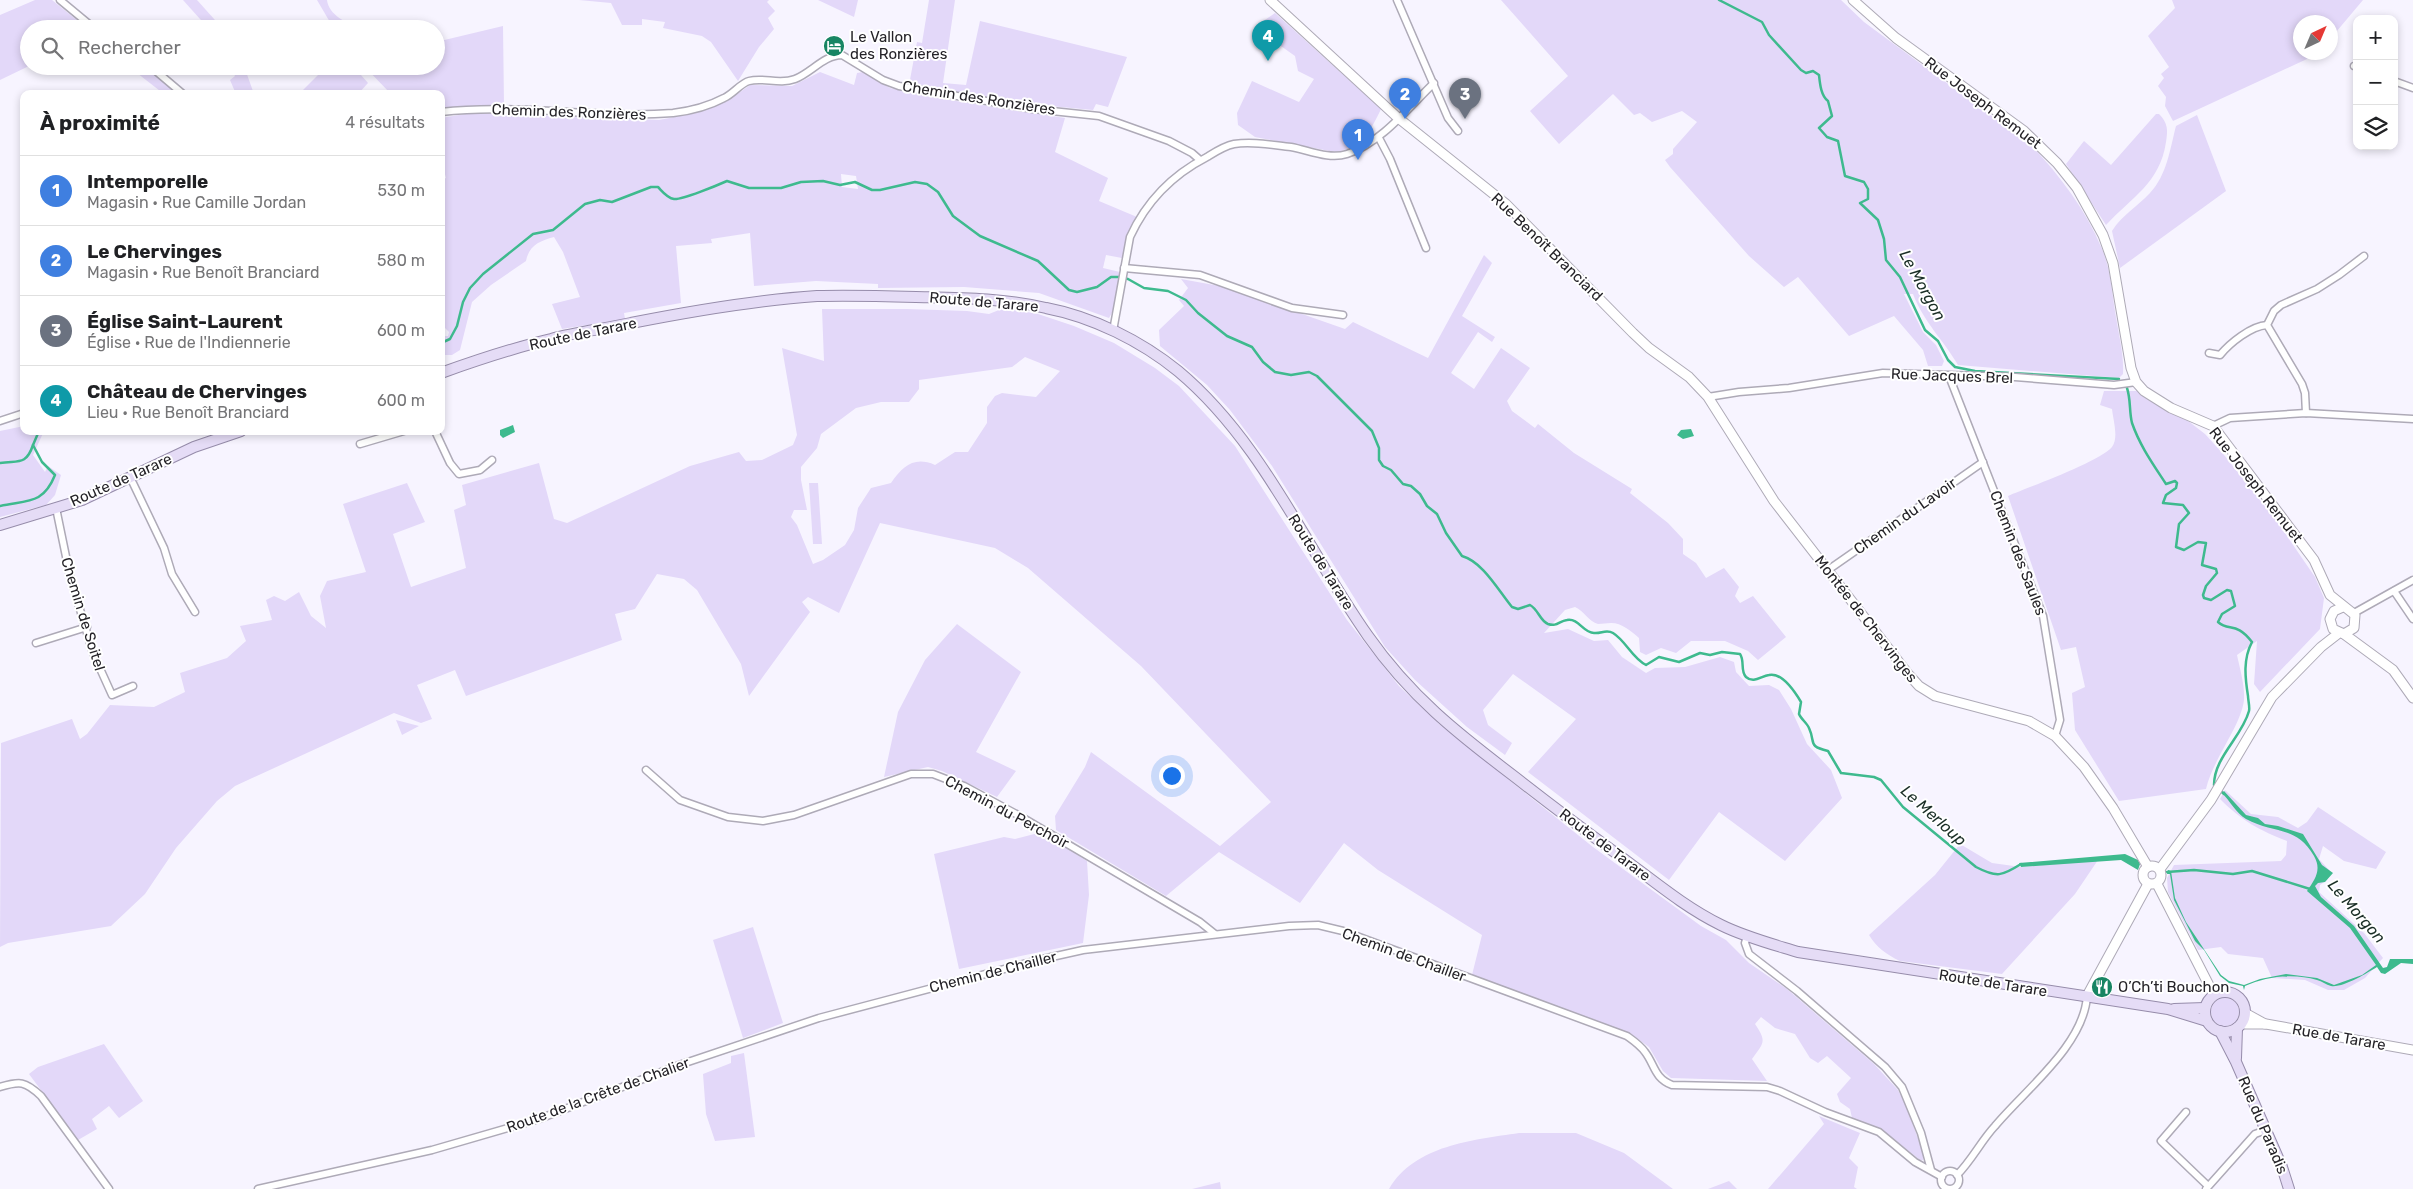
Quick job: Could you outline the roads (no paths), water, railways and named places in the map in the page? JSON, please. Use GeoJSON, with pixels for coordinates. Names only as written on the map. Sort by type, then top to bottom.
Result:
{"type":"FeatureCollection","features":[{"type":"Feature","properties":{"kind":"main road","name":"Route de Tarare"},"geometry":{"type":"LineString","coordinates":[[445,372],[509,350],[563,336],[765,300],[818,296],[992,300],[1045,307],[1075,316],[1113,331],[1160,358],[1188,380],[1218,410],[1245,443],[1386,662],[1426,706],[1584,830],[1694,910],[1719,924],[1747,936],[1798,952],[2168,1009],[2207,1021]]}},
{"type":"Feature","properties":{"kind":"main road","name":"Route de Tarare"},"geometry":{"type":"LineString","coordinates":[[0,525],[82,500],[131,479],[194,447],[229,435]]}},
{"type":"Feature","properties":{"kind":"main road"},"geometry":{"type":"LineString","coordinates":[[2222,992],[2233,994],[2241,1001],[2245,1013],[2239,1026],[2231,1031],[2220,1031],[2214,1029],[2207,1021],[2205,1008],[2214,995],[2222,992]]}},
{"type":"Feature","properties":{"kind":"main road","name":"Route de Tarare"},"geometry":{"type":"LineString","coordinates":[[2168,1009],[2205,1008]]}},
{"type":"Feature","properties":{"kind":"main road","name":"Rue du Paradis"},"geometry":{"type":"LineString","coordinates":[[2236,1062],[2239,1026]]}},
{"type":"Feature","properties":{"kind":"main road","name":"Rue du Paradis"},"geometry":{"type":"LineString","coordinates":[[2220,1031],[2266,1130],[2289,1189]]}},
{"type":"Feature","properties":{"kind":"street"},"geometry":{"type":"LineString","coordinates":[[60,0],[84,20]]}},
{"type":"Feature","properties":{"kind":"street","name":"Rue Benoît Branciard"},"geometry":{"type":"LineString","coordinates":[[1270,0],[1398,117],[1506,204],[1633,333],[1650,348],[1689,376],[1708,397]]}},
{"type":"Feature","properties":{"kind":"street"},"geometry":{"type":"LineString","coordinates":[[1397,0],[1448,118],[1458,131]]}},
{"type":"Feature","properties":{"kind":"street","name":"Rue Joseph Remuet"},"geometry":{"type":"LineString","coordinates":[[1853,0],[1896,38],[2024,131],[2057,162],[2077,188],[2103,235],[2113,263],[2131,368],[2136,382],[2144,391],[2171,408],[2213,426],[2314,560],[2330,595],[2343,607]]}},
{"type":"Feature","properties":{"kind":"street","name":"Chemin des Ronzières"},"geometry":{"type":"LineString","coordinates":[[445,112],[482,109],[560,113],[673,113],[691,110],[724,98],[746,81],[785,82],[796,79],[829,58],[842,55],[883,80],[899,86],[1033,110],[1099,116],[1169,141],[1192,153],[1200,160]]}},
{"type":"Feature","properties":{"kind":"street"},"geometry":{"type":"LineString","coordinates":[[161,75],[178,90]]}},
{"type":"Feature","properties":{"kind":"street"},"geometry":{"type":"LineString","coordinates":[[2398,82],[2413,88]]}},
{"type":"Feature","properties":{"kind":"street"},"geometry":{"type":"LineString","coordinates":[[1113,331],[1130,238],[1144,212],[1177,174],[1222,148],[1249,142],[1337,156],[1347,154],[1379,138],[1434,83]]}},
{"type":"Feature","properties":{"kind":"street"},"geometry":{"type":"LineString","coordinates":[[1379,138],[1390,159],[1426,248]]}},
{"type":"Feature","properties":{"kind":"street"},"geometry":{"type":"LineString","coordinates":[[2267,325],[2274,311],[2281,305],[2317,289],[2339,276],[2364,256]]}},
{"type":"Feature","properties":{"kind":"street"},"geometry":{"type":"LineString","coordinates":[[1123,270],[1200,275],[1292,308],[1342,315]]}},
{"type":"Feature","properties":{"kind":"street"},"geometry":{"type":"LineString","coordinates":[[2209,353],[2220,354],[2229,345],[2260,325],[2267,325]]}},
{"type":"Feature","properties":{"kind":"street"},"geometry":{"type":"LineString","coordinates":[[2267,325],[2302,384],[2306,413]]}},
{"type":"Feature","properties":{"kind":"street","name":"Rue Jacques Brel"},"geometry":{"type":"LineString","coordinates":[[1708,397],[1789,388],[1883,373],[2015,378],[2114,385],[2136,382]]}},
{"type":"Feature","properties":{"kind":"street","name":"Chemin des Saules"},"geometry":{"type":"LineString","coordinates":[[1949,376],[2043,616],[2049,642],[2060,720],[2055,736]]}},
{"type":"Feature","properties":{"kind":"street","name":"Montée de Chervinges"},"geometry":{"type":"LineString","coordinates":[[1708,397],[1774,501],[1895,658],[1924,689],[1954,702],[2029,722],[2055,736],[2084,766],[2113,808],[2148,867]]}},
{"type":"Feature","properties":{"kind":"street"},"geometry":{"type":"LineString","coordinates":[[2213,426],[2230,418],[2306,413],[2413,419]]}},
{"type":"Feature","properties":{"kind":"street"},"geometry":{"type":"LineString","coordinates":[[0,421],[20,414]]}},
{"type":"Feature","properties":{"kind":"street"},"geometry":{"type":"LineString","coordinates":[[360,444],[390,435]]}},
{"type":"Feature","properties":{"kind":"street"},"geometry":{"type":"LineString","coordinates":[[437,435],[450,463],[459,474],[480,470],[492,460]]}},
{"type":"Feature","properties":{"kind":"street","name":"Chemin du Lavoir"},"geometry":{"type":"LineString","coordinates":[[1828,570],[1983,462]]}},
{"type":"Feature","properties":{"kind":"street"},"geometry":{"type":"LineString","coordinates":[[131,479],[164,548],[172,574],[195,612]]}},
{"type":"Feature","properties":{"kind":"street","name":"Chemin de Soitel"},"geometry":{"type":"LineString","coordinates":[[56,508],[70,576],[93,653],[112,695],[133,686]]}},
{"type":"Feature","properties":{"kind":"street"},"geometry":{"type":"LineString","coordinates":[[2354,612],[2413,580]]}},
{"type":"Feature","properties":{"kind":"street"},"geometry":{"type":"LineString","coordinates":[[2394,592],[2413,619]]}},
{"type":"Feature","properties":{"kind":"street"},"geometry":{"type":"LineString","coordinates":[[2330,595],[2332,629],[2370,651],[2393,670],[2413,698]]}},
{"type":"Feature","properties":{"kind":"street"},"geometry":{"type":"LineString","coordinates":[[2320,647],[2331,616],[2343,607],[2354,612]]}},
{"type":"Feature","properties":{"kind":"street"},"geometry":{"type":"LineString","coordinates":[[2354,612],[2358,632],[2370,651]]}},
{"type":"Feature","properties":{"kind":"street"},"geometry":{"type":"LineString","coordinates":[[2160,869],[2211,800],[2272,696],[2320,647],[2342,634],[2352,631],[2356,624]]}},
{"type":"Feature","properties":{"kind":"street"},"geometry":{"type":"LineString","coordinates":[[36,643],[86,627]]}},
{"type":"Feature","properties":{"kind":"street","name":"Chemin du Perchoir"},"geometry":{"type":"LineString","coordinates":[[646,770],[680,800],[728,818],[763,821],[794,815],[911,774],[933,774],[964,786],[1039,827],[1200,922],[1216,934]]}},
{"type":"Feature","properties":{"kind":"street"},"geometry":{"type":"LineString","coordinates":[[1957,1175],[2018,1098],[2056,1062],[2067,1047],[2077,1027],[2087,996],[2153,884],[2162,876],[2160,869],[2156,866],[2148,867],[2143,876],[2153,884],[2214,995]]}},
{"type":"Feature","properties":{"kind":"street","name":"Chemin de Chailler"},"geometry":{"type":"LineString","coordinates":[[819,1018],[1083,950],[1289,926],[1318,925],[1342,931],[1626,1036],[1645,1050],[1653,1070],[1664,1082],[1672,1085],[1767,1087],[1780,1091],[1825,1112],[1879,1132],[1915,1162],[1942,1177]]}},
{"type":"Feature","properties":{"kind":"street"},"geometry":{"type":"LineString","coordinates":[[1747,936],[1745,943],[1749,954],[1797,991],[1885,1067],[1902,1087],[1921,1132],[1931,1170]]}},
{"type":"Feature","properties":{"kind":"street","name":"Rue de Tarare"},"geometry":{"type":"LineString","coordinates":[[2245,1013],[2266,1024]]}},
{"type":"Feature","properties":{"kind":"street","name":"Route de la Crête de Chalier"},"geometry":{"type":"LineString","coordinates":[[258,1189],[432,1150],[540,1119],[682,1064],[819,1018]]}},
{"type":"Feature","properties":{"kind":"street","name":"Rue de Tarare"},"geometry":{"type":"LineString","coordinates":[[2239,1026],[2266,1024],[2413,1050]]}},
{"type":"Feature","properties":{"kind":"street"},"geometry":{"type":"LineString","coordinates":[[0,1087],[20,1082],[32,1088],[41,1096],[109,1189]]}},
{"type":"Feature","properties":{"kind":"street"},"geometry":{"type":"LineString","coordinates":[[2186,1112],[2161,1141],[2207,1187],[2255,1134],[2266,1130]]}},
{"type":"Feature","properties":{"kind":"street"},"geometry":{"type":"LineString","coordinates":[[1951,1171],[1957,1175],[1958,1188],[1942,1187],[1942,1177],[1951,1171]]}},
{"type":"Feature","properties":{"kind":"waterway","name":"Le Morgon"},"geometry":{"type":"LineString","coordinates":[[1719,0],[1762,22],[1769,35],[1801,70],[1806,73],[1813,71],[1819,75],[1822,93],[1828,101],[1832,116],[1819,128],[1827,137],[1838,141],[1845,176],[1864,182],[1868,189],[1868,199],[1860,203],[1878,220],[1884,239],[1886,260],[1900,277],[1925,330],[1938,341],[1948,360],[1955,367],[1975,371],[2119,379]]}},
{"type":"Feature","properties":{"kind":"waterway","name":"Le Merloup"},"geometry":{"type":"LineString","coordinates":[[445,341],[450,339],[457,326],[463,302],[470,288],[483,274],[533,234],[553,230],[585,204],[600,200],[612,202],[651,187],[658,187],[669,197],[678,199],[727,181],[749,188],[781,188],[801,182],[823,181],[840,185],[855,182],[872,190],[915,182],[927,184],[938,192],[953,216],[980,236],[1038,261],[1069,290],[1077,292],[1097,287],[1111,277],[1119,277],[1128,279],[1144,288],[1168,291],[1186,300],[1198,313],[1227,336],[1252,347],[1263,362],[1275,372],[1291,375],[1309,372],[1317,376],[1372,431],[1379,448],[1379,460],[1383,466],[1391,470],[1403,484],[1411,486],[1420,494],[1427,506],[1437,514],[1446,533],[1462,556],[1470,559],[1483,570],[1512,607],[1518,609],[1530,605],[1548,624],[1554,625],[1571,620],[1590,632],[1613,633],[1646,665],[1659,657],[1679,662],[1700,653],[1710,655],[1722,652],[1740,654],[1744,675],[1749,679],[1755,680],[1774,675],[1792,688],[1801,702],[1799,714],[1809,728],[1813,743],[1817,747],[1828,751],[1841,773],[1874,777],[1881,780],[1903,807],[1976,867],[1989,873],[1999,874],[2021,864]]}},
{"type":"Feature","properties":{"kind":"waterway","name":"Le Morgon"},"geometry":{"type":"LineString","coordinates":[[2127,388],[2132,423],[2143,447],[2166,484],[2175,481],[2177,483],[2176,488],[2166,495],[2163,503],[2183,505],[2189,513],[2179,524],[2176,547],[2184,550],[2198,542],[2206,543],[2202,565],[2216,569],[2217,573],[2206,586],[2204,598],[2211,600],[2227,590],[2231,591],[2235,606],[2222,614],[2218,622],[2241,631],[2252,642],[2247,655],[2246,668],[2249,711],[2241,730],[2218,765],[2215,775],[2214,785],[2224,794]]}},
{"type":"Feature","properties":{"kind":"waterway","name":"Le Merloup"},"geometry":{"type":"LineString","coordinates":[[0,506],[33,500],[45,492],[50,485],[55,475],[42,462],[33,445],[37,435]]}},
{"type":"Feature","properties":{"kind":"waterway"},"geometry":{"type":"LineString","coordinates":[[0,463],[21,461],[27,456],[33,445]]}},
{"type":"Feature","properties":{"kind":"waterway","name":"Le Merloup"},"geometry":{"type":"LineString","coordinates":[[2167,872],[2194,870],[2233,874],[2252,871],[2310,889]]}},
{"type":"Feature","properties":{"kind":"place","name":"Le Vallon des Ronzières"},"geometry":{"type":"Point","coordinates":[834,46]}},
{"type":"Feature","properties":{"kind":"place","name":"Château de Chervinges"},"geometry":{"type":"Point","coordinates":[1268,61]}},
{"type":"Feature","properties":{"kind":"place","name":"Le Chervinges"},"geometry":{"type":"Point","coordinates":[1405,119]}},
{"type":"Feature","properties":{"kind":"place","name":"Église Saint-Laurent"},"geometry":{"type":"Point","coordinates":[1465,119]}},
{"type":"Feature","properties":{"kind":"place","name":"Intemporelle"},"geometry":{"type":"Point","coordinates":[1358,160]}},
{"type":"Feature","properties":{"kind":"place","name":"O’Ch’ti Bouchon"},"geometry":{"type":"Point","coordinates":[2102,987]}}]}
